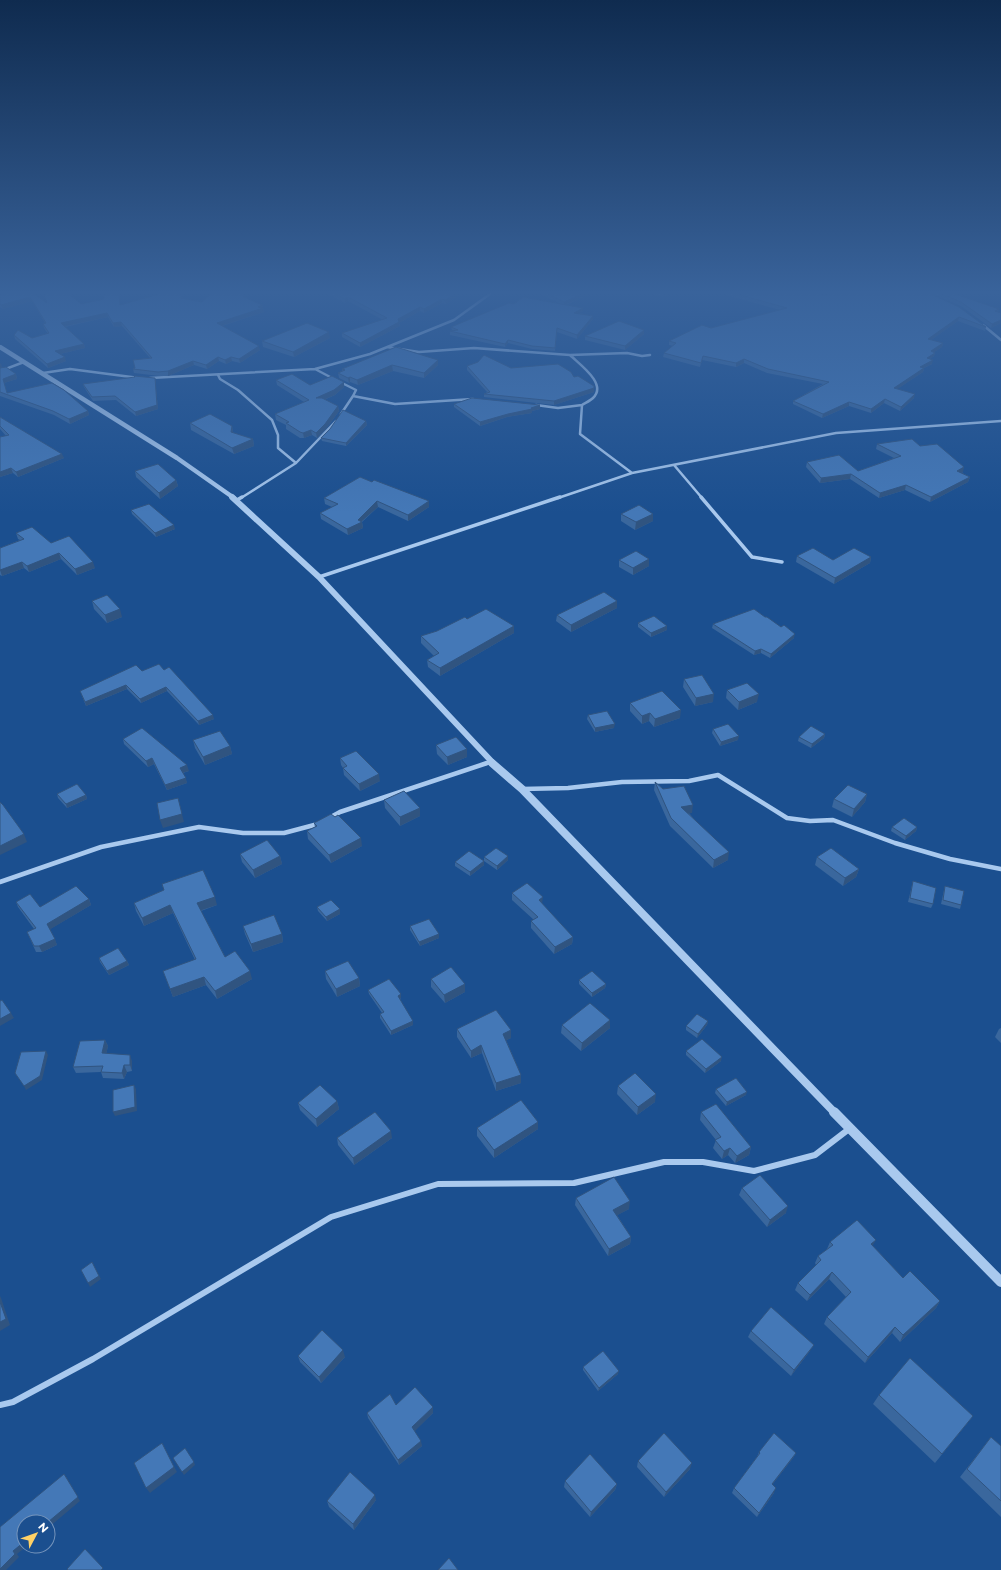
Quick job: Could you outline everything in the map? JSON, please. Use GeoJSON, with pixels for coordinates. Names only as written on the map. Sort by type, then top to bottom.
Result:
{"type":"FeatureCollection","features":[{"type":"Feature","properties":{"kind":"street"},"geometry":{"type":"LineString","coordinates":[[0,371],[10,367]]}},
{"type":"Feature","properties":{"kind":"street"},"geometry":{"type":"LineString","coordinates":[[33,367],[177,458],[237,500],[319,577],[491,762],[522,789],[849,1128],[1001,1282]]}},
{"type":"Feature","properties":{"kind":"street"},"geometry":{"type":"LineString","coordinates":[[43,373],[70,369],[159,379],[314,369],[320,367]]}},
{"type":"Feature","properties":{"kind":"street"},"geometry":{"type":"LineString","coordinates":[[530,404],[558,408],[582,405],[594,397],[598,388],[596,381],[582,367]]}},
{"type":"Feature","properties":{"kind":"street"},"geometry":{"type":"LineString","coordinates":[[237,500],[296,464],[328,431],[353,396],[356,390],[314,369]]}},
{"type":"Feature","properties":{"kind":"street"},"geometry":{"type":"LineString","coordinates":[[218,375],[220,379],[238,390],[272,420],[278,435],[278,448],[296,464]]}},
{"type":"Feature","properties":{"kind":"street"},"geometry":{"type":"LineString","coordinates":[[353,396],[395,404],[468,398],[476,399]]}},
{"type":"Feature","properties":{"kind":"street"},"geometry":{"type":"LineString","coordinates":[[582,405],[580,434],[632,473]]}},
{"type":"Feature","properties":{"kind":"street"},"geometry":{"type":"LineString","coordinates":[[319,577],[561,497],[607,480],[632,473],[836,433],[1001,421]]}},
{"type":"Feature","properties":{"kind":"street"},"geometry":{"type":"LineString","coordinates":[[674,465],[752,557],[782,562]]}},
{"type":"Feature","properties":{"kind":"street"},"geometry":{"type":"LineString","coordinates":[[327,819],[340,812],[491,762]]}},
{"type":"Feature","properties":{"kind":"street"},"geometry":{"type":"LineString","coordinates":[[522,789],[568,788],[622,782],[689,781],[718,775],[787,818],[810,821],[834,820],[895,843],[950,858],[1001,869]]}},
{"type":"Feature","properties":{"kind":"street"},"geometry":{"type":"LineString","coordinates":[[0,882],[101,847],[199,827],[243,833],[284,833],[320,823]]}},
{"type":"Feature","properties":{"kind":"street"},"geometry":{"type":"LineString","coordinates":[[0,1405],[13,1402],[93,1360],[331,1217],[438,1184],[574,1183],[664,1162],[703,1162],[754,1171],[815,1155],[849,1128]]}},
{"type":"Feature","properties":{"kind":"building"},"geometry":{"type":"Polygon","coordinates":[[[6,367],[16,374],[3,379],[7,393],[52,383],[64,390],[88,411],[69,419],[53,411],[0,392],[0,368],[6,367]]]}},
{"type":"Feature","properties":{"kind":"building"},"geometry":{"type":"Polygon","coordinates":[[[177,367],[168,371],[158,372],[133,369],[177,367]]]}},
{"type":"Feature","properties":{"kind":"building"},"geometry":{"type":"Polygon","coordinates":[[[346,367],[387,367],[357,380],[350,377],[348,378],[338,373],[345,370],[342,369],[346,367]]]}},
{"type":"Feature","properties":{"kind":"building"},"geometry":{"type":"Polygon","coordinates":[[[401,367],[430,367],[424,373],[401,367]]]}},
{"type":"Feature","properties":{"kind":"building"},"geometry":{"type":"Polygon","coordinates":[[[468,367],[563,367],[571,372],[574,377],[578,376],[594,386],[594,388],[554,401],[484,394],[490,392],[468,367]]]}},
{"type":"Feature","properties":{"kind":"building"},"geometry":{"type":"Polygon","coordinates":[[[764,367],[924,368],[894,388],[915,394],[901,407],[885,399],[871,409],[849,402],[823,414],[793,401],[829,382],[764,367]]]}},
{"type":"Feature","properties":{"kind":"building"},"geometry":{"type":"Polygon","coordinates":[[[292,374],[310,385],[332,376],[344,382],[334,390],[316,398],[322,398],[338,406],[325,424],[316,433],[311,430],[303,433],[300,432],[286,423],[289,422],[275,414],[309,400],[276,380],[292,374]]]}},
{"type":"Feature","properties":{"kind":"building"},"geometry":{"type":"Polygon","coordinates":[[[134,376],[155,378],[157,405],[135,412],[115,396],[92,397],[83,384],[135,377],[134,376]]]}},
{"type":"Feature","properties":{"kind":"building"},"geometry":{"type":"Polygon","coordinates":[[[472,398],[540,405],[531,408],[532,409],[480,422],[454,404],[472,398]]]}},
{"type":"Feature","properties":{"kind":"building"},"geometry":{"type":"Polygon","coordinates":[[[343,410],[366,421],[346,443],[321,438],[330,429],[343,410]]]}},
{"type":"Feature","properties":{"kind":"building"},"geometry":{"type":"Polygon","coordinates":[[[210,414],[232,426],[231,432],[253,439],[232,448],[190,423],[210,414]]]}},
{"type":"Feature","properties":{"kind":"building"},"geometry":{"type":"Polygon","coordinates":[[[0,417],[62,454],[16,472],[11,468],[0,472],[0,437],[9,435],[0,426],[0,417]]]}},
{"type":"Feature","properties":{"kind":"building"},"geometry":{"type":"Polygon","coordinates":[[[912,439],[920,446],[937,444],[964,467],[957,471],[970,477],[931,497],[906,485],[880,493],[851,474],[821,478],[807,462],[839,455],[858,471],[901,456],[877,444],[912,439]]]}},
{"type":"Feature","properties":{"kind":"building"},"geometry":{"type":"Polygon","coordinates":[[[158,464],[176,480],[159,493],[135,471],[158,464]]]}},
{"type":"Feature","properties":{"kind":"building"},"geometry":{"type":"Polygon","coordinates":[[[360,477],[372,482],[374,480],[429,501],[408,515],[377,501],[358,520],[362,522],[347,529],[320,513],[338,504],[324,498],[360,477]]]}},
{"type":"Feature","properties":{"kind":"building"},"geometry":{"type":"Polygon","coordinates":[[[149,504],[174,525],[155,533],[131,510],[149,504]]]}},
{"type":"Feature","properties":{"kind":"building"},"geometry":{"type":"Polygon","coordinates":[[[639,505],[653,514],[636,522],[621,514],[639,505]]]}},
{"type":"Feature","properties":{"kind":"building"},"geometry":{"type":"Polygon","coordinates":[[[32,527],[51,543],[69,536],[93,562],[75,569],[59,553],[27,566],[22,562],[0,570],[0,548],[24,539],[16,533],[32,527]]]}},
{"type":"Feature","properties":{"kind":"building"},"geometry":{"type":"Polygon","coordinates":[[[813,548],[833,560],[854,548],[871,557],[835,578],[797,556],[813,548]]]}},
{"type":"Feature","properties":{"kind":"building"},"geometry":{"type":"Polygon","coordinates":[[[636,551],[649,559],[633,568],[619,560],[636,551]]]}},
{"type":"Feature","properties":{"kind":"building"},"geometry":{"type":"Polygon","coordinates":[[[604,592],[617,601],[571,625],[557,615],[604,592]]]}},
{"type":"Feature","properties":{"kind":"building"},"geometry":{"type":"Polygon","coordinates":[[[107,595],[120,609],[105,615],[92,601],[107,595]]]}},
{"type":"Feature","properties":{"kind":"building"},"geometry":{"type":"Polygon","coordinates":[[[486,609],[514,626],[440,668],[427,660],[439,653],[421,636],[437,631],[465,617],[467,619],[486,609]]]}},
{"type":"Feature","properties":{"kind":"building"},"geometry":{"type":"Polygon","coordinates":[[[754,609],[781,627],[784,625],[795,634],[771,654],[761,649],[755,651],[713,624],[754,609]]]}},
{"type":"Feature","properties":{"kind":"building"},"geometry":{"type":"Polygon","coordinates":[[[654,616],[667,626],[651,633],[638,623],[654,616]]]}},
{"type":"Feature","properties":{"kind":"building"},"geometry":{"type":"Polygon","coordinates":[[[159,664],[164,670],[169,667],[213,715],[198,721],[166,687],[140,699],[126,685],[85,702],[80,691],[136,665],[142,671],[159,664]]]}},
{"type":"Feature","properties":{"kind":"building"},"geometry":{"type":"Polygon","coordinates":[[[702,675],[714,694],[696,698],[684,679],[702,675]]]}},
{"type":"Feature","properties":{"kind":"building"},"geometry":{"type":"Polygon","coordinates":[[[747,683],[759,694],[739,702],[727,690],[747,683]]]}},
{"type":"Feature","properties":{"kind":"building"},"geometry":{"type":"Polygon","coordinates":[[[662,691],[681,710],[655,719],[650,713],[642,716],[630,703],[662,691]]]}},
{"type":"Feature","properties":{"kind":"building"},"geometry":{"type":"Polygon","coordinates":[[[607,711],[615,724],[595,728],[588,715],[607,711]]]}},
{"type":"Feature","properties":{"kind":"building"},"geometry":{"type":"Polygon","coordinates":[[[728,724],[739,736],[721,742],[713,729],[728,724]]]}},
{"type":"Feature","properties":{"kind":"building"},"geometry":{"type":"Polygon","coordinates":[[[811,726],[825,734],[812,744],[799,737],[811,726]]]}},
{"type":"Feature","properties":{"kind":"building"},"geometry":{"type":"Polygon","coordinates":[[[142,728],[187,765],[180,768],[186,778],[165,785],[152,758],[146,761],[123,739],[142,728]]]}},
{"type":"Feature","properties":{"kind":"building"},"geometry":{"type":"Polygon","coordinates":[[[220,731],[230,746],[203,757],[193,740],[220,731]]]}},
{"type":"Feature","properties":{"kind":"building"},"geometry":{"type":"Polygon","coordinates":[[[456,737],[467,749],[447,757],[436,745],[456,737]]]}},
{"type":"Feature","properties":{"kind":"building"},"geometry":{"type":"Polygon","coordinates":[[[356,751],[379,774],[359,784],[343,768],[347,766],[340,758],[356,751]]]}},
{"type":"Feature","properties":{"kind":"building"},"geometry":{"type":"Polygon","coordinates":[[[655,782],[663,789],[684,786],[693,805],[681,807],[729,852],[714,860],[671,818],[655,782]]]}},
{"type":"Feature","properties":{"kind":"building"},"geometry":{"type":"Polygon","coordinates":[[[77,784],[86,795],[66,804],[57,794],[77,784]]]}},
{"type":"Feature","properties":{"kind":"building"},"geometry":{"type":"Polygon","coordinates":[[[848,785],[867,794],[854,809],[834,799],[848,785]]]}},
{"type":"Feature","properties":{"kind":"building"},"geometry":{"type":"Polygon","coordinates":[[[404,791],[420,808],[400,817],[384,800],[404,791]]]}},
{"type":"Feature","properties":{"kind":"building"},"geometry":{"type":"Polygon","coordinates":[[[178,798],[182,814],[160,820],[157,803],[178,798]]]}},
{"type":"Feature","properties":{"kind":"building"},"geometry":{"type":"Polygon","coordinates":[[[0,802],[24,834],[0,846],[0,802]]]}},
{"type":"Feature","properties":{"kind":"building"},"geometry":{"type":"Polygon","coordinates":[[[331,814],[335,817],[338,815],[361,838],[329,855],[307,831],[317,826],[314,823],[331,814]]]}},
{"type":"Feature","properties":{"kind":"building"},"geometry":{"type":"Polygon","coordinates":[[[904,818],[917,827],[906,836],[892,827],[904,818]]]}},
{"type":"Feature","properties":{"kind":"building"},"geometry":{"type":"Polygon","coordinates":[[[267,840],[280,856],[253,870],[240,854],[267,840]]]}},
{"type":"Feature","properties":{"kind":"building"},"geometry":{"type":"Polygon","coordinates":[[[496,848],[508,856],[497,866],[484,857],[496,848]]]}},
{"type":"Feature","properties":{"kind":"building"},"geometry":{"type":"Polygon","coordinates":[[[831,848],[859,869],[845,878],[817,857],[831,848]]]}},
{"type":"Feature","properties":{"kind":"building"},"geometry":{"type":"Polygon","coordinates":[[[469,851],[484,861],[470,872],[455,862],[469,851]]]}},
{"type":"Feature","properties":{"kind":"building"},"geometry":{"type":"Polygon","coordinates":[[[203,870],[215,897],[197,903],[225,957],[235,951],[250,971],[215,991],[204,977],[170,989],[163,971],[196,959],[170,905],[142,918],[134,903],[164,890],[162,884],[203,870]]]}},
{"type":"Feature","properties":{"kind":"building"},"geometry":{"type":"Polygon","coordinates":[[[913,881],[936,888],[933,904],[910,898],[913,881]]]}},
{"type":"Feature","properties":{"kind":"building"},"geometry":{"type":"Polygon","coordinates":[[[527,883],[543,897],[539,900],[573,937],[555,947],[531,921],[538,917],[512,893],[527,883]]]}},
{"type":"Feature","properties":{"kind":"building"},"geometry":{"type":"Polygon","coordinates":[[[76,886],[89,899],[47,924],[55,939],[39,946],[34,946],[27,932],[36,928],[16,902],[30,894],[40,907],[76,886]]]}},
{"type":"Feature","properties":{"kind":"building"},"geometry":{"type":"Polygon","coordinates":[[[945,886],[964,891],[961,905],[943,900],[945,886]]]}},
{"type":"Feature","properties":{"kind":"building"},"geometry":{"type":"Polygon","coordinates":[[[331,900],[340,909],[326,917],[317,907],[331,900]]]}},
{"type":"Feature","properties":{"kind":"building"},"geometry":{"type":"Polygon","coordinates":[[[274,915],[282,934],[251,944],[243,926],[274,915]]]}},
{"type":"Feature","properties":{"kind":"building"},"geometry":{"type":"Polygon","coordinates":[[[429,919],[439,934],[419,942],[410,926],[429,919]]]}},
{"type":"Feature","properties":{"kind":"building"},"geometry":{"type":"Polygon","coordinates":[[[118,948],[127,961],[107,971],[99,958],[118,948]]]}},
{"type":"Feature","properties":{"kind":"building"},"geometry":{"type":"Polygon","coordinates":[[[348,961],[359,978],[336,989],[325,971],[348,961]]]}},
{"type":"Feature","properties":{"kind":"building"},"geometry":{"type":"Polygon","coordinates":[[[451,967],[465,984],[444,995],[431,979],[451,967]]]}},
{"type":"Feature","properties":{"kind":"building"},"geometry":{"type":"Polygon","coordinates":[[[592,971],[606,984],[592,993],[579,980],[592,971]]]}},
{"type":"Feature","properties":{"kind":"building"},"geometry":{"type":"Polygon","coordinates":[[[389,979],[401,994],[398,996],[413,1021],[391,1031],[380,1014],[384,1012],[368,990],[389,979]]]}},
{"type":"Feature","properties":{"kind":"building"},"geometry":{"type":"Polygon","coordinates":[[[2,1000],[11,1013],[0,1019],[0,1001],[2,1000]]]}},
{"type":"Feature","properties":{"kind":"building"},"geometry":{"type":"Polygon","coordinates":[[[590,1003],[610,1020],[582,1043],[562,1025],[590,1003]]]}},
{"type":"Feature","properties":{"kind":"building"},"geometry":{"type":"Polygon","coordinates":[[[496,1010],[511,1030],[503,1034],[521,1075],[496,1083],[481,1045],[471,1051],[457,1029],[496,1010]]]}},
{"type":"Feature","properties":{"kind":"building"},"geometry":{"type":"Polygon","coordinates":[[[697,1014],[708,1021],[698,1034],[686,1026],[697,1014]]]}},
{"type":"Feature","properties":{"kind":"building"},"geometry":{"type":"Polygon","coordinates":[[[702,1039],[722,1057],[706,1069],[686,1051],[702,1039]]]}},
{"type":"Feature","properties":{"kind":"building"},"geometry":{"type":"Polygon","coordinates":[[[105,1040],[102,1053],[130,1055],[130,1065],[124,1065],[122,1073],[101,1072],[103,1066],[73,1067],[80,1041],[105,1040]]]}},
{"type":"Feature","properties":{"kind":"building"},"geometry":{"type":"Polygon","coordinates":[[[46,1051],[40,1076],[24,1086],[15,1073],[21,1052],[46,1051]]]}},
{"type":"Feature","properties":{"kind":"building"},"geometry":{"type":"Polygon","coordinates":[[[635,1073],[656,1094],[638,1107],[618,1086],[635,1073]]]}},
{"type":"Feature","properties":{"kind":"building"},"geometry":{"type":"Polygon","coordinates":[[[736,1078],[747,1092],[727,1102],[716,1089],[736,1078]]]}},
{"type":"Feature","properties":{"kind":"building"},"geometry":{"type":"Polygon","coordinates":[[[134,1085],[135,1107],[113,1112],[113,1090],[134,1085]]]}},
{"type":"Feature","properties":{"kind":"building"},"geometry":{"type":"Polygon","coordinates":[[[320,1085],[337,1101],[316,1119],[298,1103],[320,1085]]]}},
{"type":"Feature","properties":{"kind":"building"},"geometry":{"type":"Polygon","coordinates":[[[521,1100],[538,1122],[494,1150],[477,1128],[521,1100]]]}},
{"type":"Feature","properties":{"kind":"building"},"geometry":{"type":"Polygon","coordinates":[[[716,1104],[751,1147],[737,1156],[730,1148],[724,1151],[715,1140],[721,1137],[701,1112],[716,1104]]]}},
{"type":"Feature","properties":{"kind":"building"},"geometry":{"type":"Polygon","coordinates":[[[375,1112],[391,1131],[353,1158],[337,1138],[375,1112]]]}},
{"type":"Feature","properties":{"kind":"building"},"geometry":{"type":"Polygon","coordinates":[[[760,1175],[788,1206],[770,1220],[742,1188],[760,1175]]]}},
{"type":"Feature","properties":{"kind":"building"},"geometry":{"type":"Polygon","coordinates":[[[614,1177],[630,1201],[613,1210],[631,1237],[609,1249],[576,1198],[614,1177]]]}},
{"type":"Feature","properties":{"kind":"building"},"geometry":{"type":"Polygon","coordinates":[[[857,1220],[876,1240],[871,1244],[903,1278],[910,1271],[940,1301],[903,1335],[895,1327],[868,1357],[827,1317],[851,1292],[832,1272],[810,1295],[798,1283],[821,1260],[818,1256],[833,1245],[830,1242],[857,1220]]]}},
{"type":"Feature","properties":{"kind":"building"},"geometry":{"type":"Polygon","coordinates":[[[92,1262],[99,1276],[88,1283],[81,1270],[92,1262]]]}},
{"type":"Feature","properties":{"kind":"building"},"geometry":{"type":"Polygon","coordinates":[[[0,1302],[6,1319],[0,1322],[0,1302]]]}},
{"type":"Feature","properties":{"kind":"building"},"geometry":{"type":"Polygon","coordinates":[[[771,1307],[814,1345],[794,1370],[751,1331],[771,1307]]]}},
{"type":"Feature","properties":{"kind":"building"},"geometry":{"type":"Polygon","coordinates":[[[322,1330],[343,1350],[319,1377],[298,1356],[322,1330]]]}},
{"type":"Feature","properties":{"kind":"building"},"geometry":{"type":"Polygon","coordinates":[[[603,1351],[619,1371],[599,1388],[583,1367],[603,1351]]]}},
{"type":"Feature","properties":{"kind":"building"},"geometry":{"type":"Polygon","coordinates":[[[910,1358],[973,1416],[942,1454],[879,1395],[910,1358]]]}},
{"type":"Feature","properties":{"kind":"building"},"geometry":{"type":"Polygon","coordinates":[[[415,1387],[433,1407],[412,1427],[421,1441],[398,1460],[367,1413],[390,1394],[396,1405],[415,1387]]]}},
{"type":"Feature","properties":{"kind":"building"},"geometry":{"type":"Polygon","coordinates":[[[664,1433],[692,1463],[666,1492],[638,1461],[664,1433]]]}},
{"type":"Feature","properties":{"kind":"building"},"geometry":{"type":"Polygon","coordinates":[[[774,1433],[796,1453],[772,1484],[776,1488],[759,1513],[734,1488],[774,1433]]]}},
{"type":"Feature","properties":{"kind":"building"},"geometry":{"type":"Polygon","coordinates":[[[991,1437],[1001,1446],[1001,1501],[967,1469],[991,1437]]]}},
{"type":"Feature","properties":{"kind":"building"},"geometry":{"type":"Polygon","coordinates":[[[162,1443],[174,1467],[146,1488],[134,1463],[162,1443]]]}},
{"type":"Feature","properties":{"kind":"building"},"geometry":{"type":"Polygon","coordinates":[[[185,1448],[194,1462],[182,1472],[173,1458],[185,1448]]]}},
{"type":"Feature","properties":{"kind":"building"},"geometry":{"type":"Polygon","coordinates":[[[590,1454],[617,1484],[591,1512],[565,1481],[590,1454]]]}},
{"type":"Feature","properties":{"kind":"building"},"geometry":{"type":"Polygon","coordinates":[[[350,1472],[375,1495],[353,1524],[327,1501],[350,1472]]]}},
{"type":"Feature","properties":{"kind":"building"},"geometry":{"type":"Polygon","coordinates":[[[64,1474],[78,1497],[56,1515],[56,1514],[16,1514],[16,1549],[13,1551],[15,1554],[0,1569],[0,1527],[64,1474]]]}},
{"type":"Feature","properties":{"kind":"building"},"geometry":{"type":"Polygon","coordinates":[[[85,1549],[103,1568],[101,1570],[68,1570],[67,1569],[85,1549]]]}},
{"type":"Feature","properties":{"kind":"building"},"geometry":{"type":"Polygon","coordinates":[[[449,1558],[458,1570],[438,1570],[449,1558]]]}}]}
